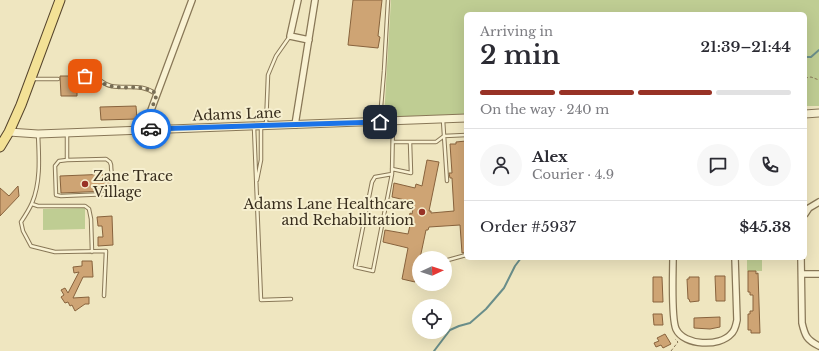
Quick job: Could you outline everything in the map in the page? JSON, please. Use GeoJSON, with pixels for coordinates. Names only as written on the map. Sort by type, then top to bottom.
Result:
{"type":"FeatureCollection","features":[{"type":"Feature","properties":{"kind":"main road"},"geometry":{"type":"LineString","coordinates":[[0,147],[9,132],[60,0]]}},
{"type":"Feature","properties":{"kind":"street"},"geometry":{"type":"LineString","coordinates":[[144,130],[192,0]]}},
{"type":"Feature","properties":{"kind":"street"},"geometry":{"type":"LineString","coordinates":[[298,0],[290,36],[309,40]]}},
{"type":"Feature","properties":{"kind":"street"},"geometry":{"type":"LineString","coordinates":[[295,125],[315,0]]}},
{"type":"Feature","properties":{"kind":"street"},"geometry":{"type":"LineString","coordinates":[[807,114],[819,114]]}},
{"type":"Feature","properties":{"kind":"street","name":"Adams Lane"},"geometry":{"type":"LineString","coordinates":[[9,132],[38,134],[464,118]]}},
{"type":"Feature","properties":{"kind":"street"},"geometry":{"type":"LineString","coordinates":[[807,211],[819,202]]}},
{"type":"Feature","properties":{"kind":"street"},"geometry":{"type":"LineString","coordinates":[[673,260],[675,327],[682,337],[695,342],[718,341],[726,339],[732,334],[735,328],[737,320],[735,260]]}},
{"type":"Feature","properties":{"kind":"street"},"geometry":{"type":"LineString","coordinates":[[801,260],[802,323],[806,337],[819,346]]}},
{"type":"Feature","properties":{"kind":"street"},"geometry":{"type":"LineString","coordinates":[[802,274],[819,274]]}},
{"type":"Feature","properties":{"kind":"lane"},"geometry":{"type":"LineString","coordinates":[[380,122],[388,0]]}},
{"type":"Feature","properties":{"kind":"lane"},"geometry":{"type":"LineString","coordinates":[[290,36],[276,56],[268,75],[260,126],[256,182],[261,300],[291,299]]}},
{"type":"Feature","properties":{"kind":"lane"},"geometry":{"type":"LineString","coordinates":[[82,76],[97,79],[104,84],[112,86],[143,87],[150,89],[157,94]]}},
{"type":"Feature","properties":{"kind":"lane"},"geometry":{"type":"LineString","coordinates":[[31,78],[58,79]]}},
{"type":"Feature","properties":{"kind":"lane"},"geometry":{"type":"LineString","coordinates":[[443,120],[446,181]]}},
{"type":"Feature","properties":{"kind":"lane"},"geometry":{"type":"LineString","coordinates":[[392,122],[392,174],[373,271],[354,267],[372,182],[375,177],[392,174]]}},
{"type":"Feature","properties":{"kind":"lane"},"geometry":{"type":"LineString","coordinates":[[256,182],[261,160],[260,126]]}},
{"type":"Feature","properties":{"kind":"lane"},"geometry":{"type":"LineString","coordinates":[[67,132],[67,160]]}},
{"type":"Feature","properties":{"kind":"lane"},"geometry":{"type":"LineString","coordinates":[[38,134],[36,193],[32,204],[21,222],[23,231],[31,246],[55,252],[106,251],[104,296]]}},
{"type":"Feature","properties":{"kind":"lane"},"geometry":{"type":"LineString","coordinates":[[393,142],[436,142],[444,136],[464,135]]}},
{"type":"Feature","properties":{"kind":"lane"},"geometry":{"type":"LineString","coordinates":[[392,169],[411,173],[410,142]]}},
{"type":"Feature","properties":{"kind":"lane"},"geometry":{"type":"LineString","coordinates":[[106,159],[110,162],[112,186],[110,193],[56,195],[55,166],[59,161],[67,160],[106,159]]}},
{"type":"Feature","properties":{"kind":"lane"},"geometry":{"type":"LineString","coordinates":[[32,204],[38,206],[85,206],[89,209],[92,219],[92,252]]}},
{"type":"Feature","properties":{"kind":"lane"},"geometry":{"type":"LineString","coordinates":[[452,259],[464,256]]}},
{"type":"Feature","properties":{"kind":"path"},"geometry":{"type":"LineString","coordinates":[[807,78],[811,77],[819,80]]}},
{"type":"Feature","properties":{"kind":"green space"},"geometry":{"type":"Polygon","coordinates":[[[391,0],[819,0],[819,106],[807,106],[807,12],[464,12],[464,114],[384,117],[391,0]]]}},
{"type":"Feature","properties":{"kind":"green space"},"geometry":{"type":"Polygon","coordinates":[[[85,208],[85,229],[43,230],[43,209],[85,208]]]}},
{"type":"Feature","properties":{"kind":"green space"},"geometry":{"type":"Polygon","coordinates":[[[747,260],[762,260],[762,271],[747,271],[747,260]]]}},
{"type":"Feature","properties":{"kind":"building"},"geometry":{"type":"Polygon","coordinates":[[[353,0],[382,0],[378,48],[348,45],[353,0]]]}},
{"type":"Feature","properties":{"kind":"building"},"geometry":{"type":"Polygon","coordinates":[[[60,76],[77,76],[77,96],[61,96],[60,76]]]}},
{"type":"Feature","properties":{"kind":"building"},"geometry":{"type":"Polygon","coordinates":[[[136,106],[137,119],[101,120],[100,107],[136,106]]]}},
{"type":"Feature","properties":{"kind":"building","name":"Adams Lane Healthcare and Rehabilitation"},"geometry":{"type":"Polygon","coordinates":[[[464,141],[464,252],[462,253],[460,225],[429,227],[428,230],[426,230],[422,251],[412,251],[412,281],[402,279],[408,248],[383,242],[385,230],[408,234],[411,221],[409,221],[410,213],[412,214],[414,202],[392,197],[394,183],[415,188],[416,184],[422,186],[427,160],[439,162],[429,211],[431,211],[431,213],[454,211],[452,178],[450,178],[449,173],[452,173],[450,144],[456,144],[456,142],[464,141]]]}},
{"type":"Feature","properties":{"kind":"building","name":"Zane Trace Village"},"geometry":{"type":"Polygon","coordinates":[[[109,174],[110,184],[107,191],[61,193],[60,176],[109,174]]]}},
{"type":"Feature","properties":{"kind":"building"},"geometry":{"type":"Polygon","coordinates":[[[18,186],[19,196],[0,216],[0,188],[9,196],[18,186]]]}},
{"type":"Feature","properties":{"kind":"building"},"geometry":{"type":"Polygon","coordinates":[[[112,216],[113,245],[98,246],[98,237],[103,237],[102,226],[98,226],[97,217],[112,216]]]}},
{"type":"Feature","properties":{"kind":"building"},"geometry":{"type":"Polygon","coordinates":[[[82,261],[92,261],[93,277],[83,277],[73,298],[89,297],[89,304],[85,304],[75,311],[72,305],[70,306],[68,302],[65,303],[61,297],[64,295],[61,290],[65,288],[68,293],[79,272],[74,273],[73,267],[82,266],[82,261]]]}},
{"type":"Feature","properties":{"kind":"building"},"geometry":{"type":"Polygon","coordinates":[[[748,271],[756,271],[756,274],[758,273],[760,333],[751,333],[751,330],[748,330],[748,314],[750,314],[750,311],[753,311],[753,295],[750,295],[750,292],[748,292],[748,271]]]}},
{"type":"Feature","properties":{"kind":"building"},"geometry":{"type":"Polygon","coordinates":[[[715,276],[725,276],[725,301],[716,301],[715,276]]]}},
{"type":"Feature","properties":{"kind":"building"},"geometry":{"type":"Polygon","coordinates":[[[653,277],[662,277],[663,302],[653,302],[653,277]]]}},
{"type":"Feature","properties":{"kind":"building"},"geometry":{"type":"Polygon","coordinates":[[[689,277],[699,277],[699,301],[690,302],[688,299],[687,279],[689,279],[689,277]]]}},
{"type":"Feature","properties":{"kind":"building"},"geometry":{"type":"Polygon","coordinates":[[[653,314],[662,314],[663,325],[654,325],[653,314]]]}},
{"type":"Feature","properties":{"kind":"building"},"geometry":{"type":"Polygon","coordinates":[[[720,317],[720,327],[710,329],[694,328],[694,318],[720,317]]]}},
{"type":"Feature","properties":{"kind":"building"},"geometry":{"type":"Polygon","coordinates":[[[665,334],[671,344],[663,348],[661,345],[656,347],[654,343],[659,341],[657,338],[665,334]]]}},
{"type":"Feature","properties":{"kind":"waterway"},"geometry":{"type":"LineString","coordinates":[[807,57],[811,57],[819,50]]}},
{"type":"Feature","properties":{"kind":"waterway"},"geometry":{"type":"LineString","coordinates":[[434,351],[450,330],[470,323],[486,309],[504,288],[520,260]]}},
{"type":"Feature","properties":{"kind":"way so far"},"geometry":{"type":"LineString","coordinates":[[85,76],[97,79],[104,84],[112,86],[143,87],[150,89],[157,94],[144,130],[151,129]]}},
{"type":"Feature","properties":{"kind":"place","name":"Zane Trace Village"},"geometry":{"type":"Point","coordinates":[85,184]}},
{"type":"Feature","properties":{"kind":"place","name":"Adams Lane Healthcare and Rehabilitation"},"geometry":{"type":"Point","coordinates":[422,212]}},
{"type":"Feature","properties":{"kind":"route"},"geometry":{"type":"LineString","coordinates":[[151,129],[380,122]]}}]}
